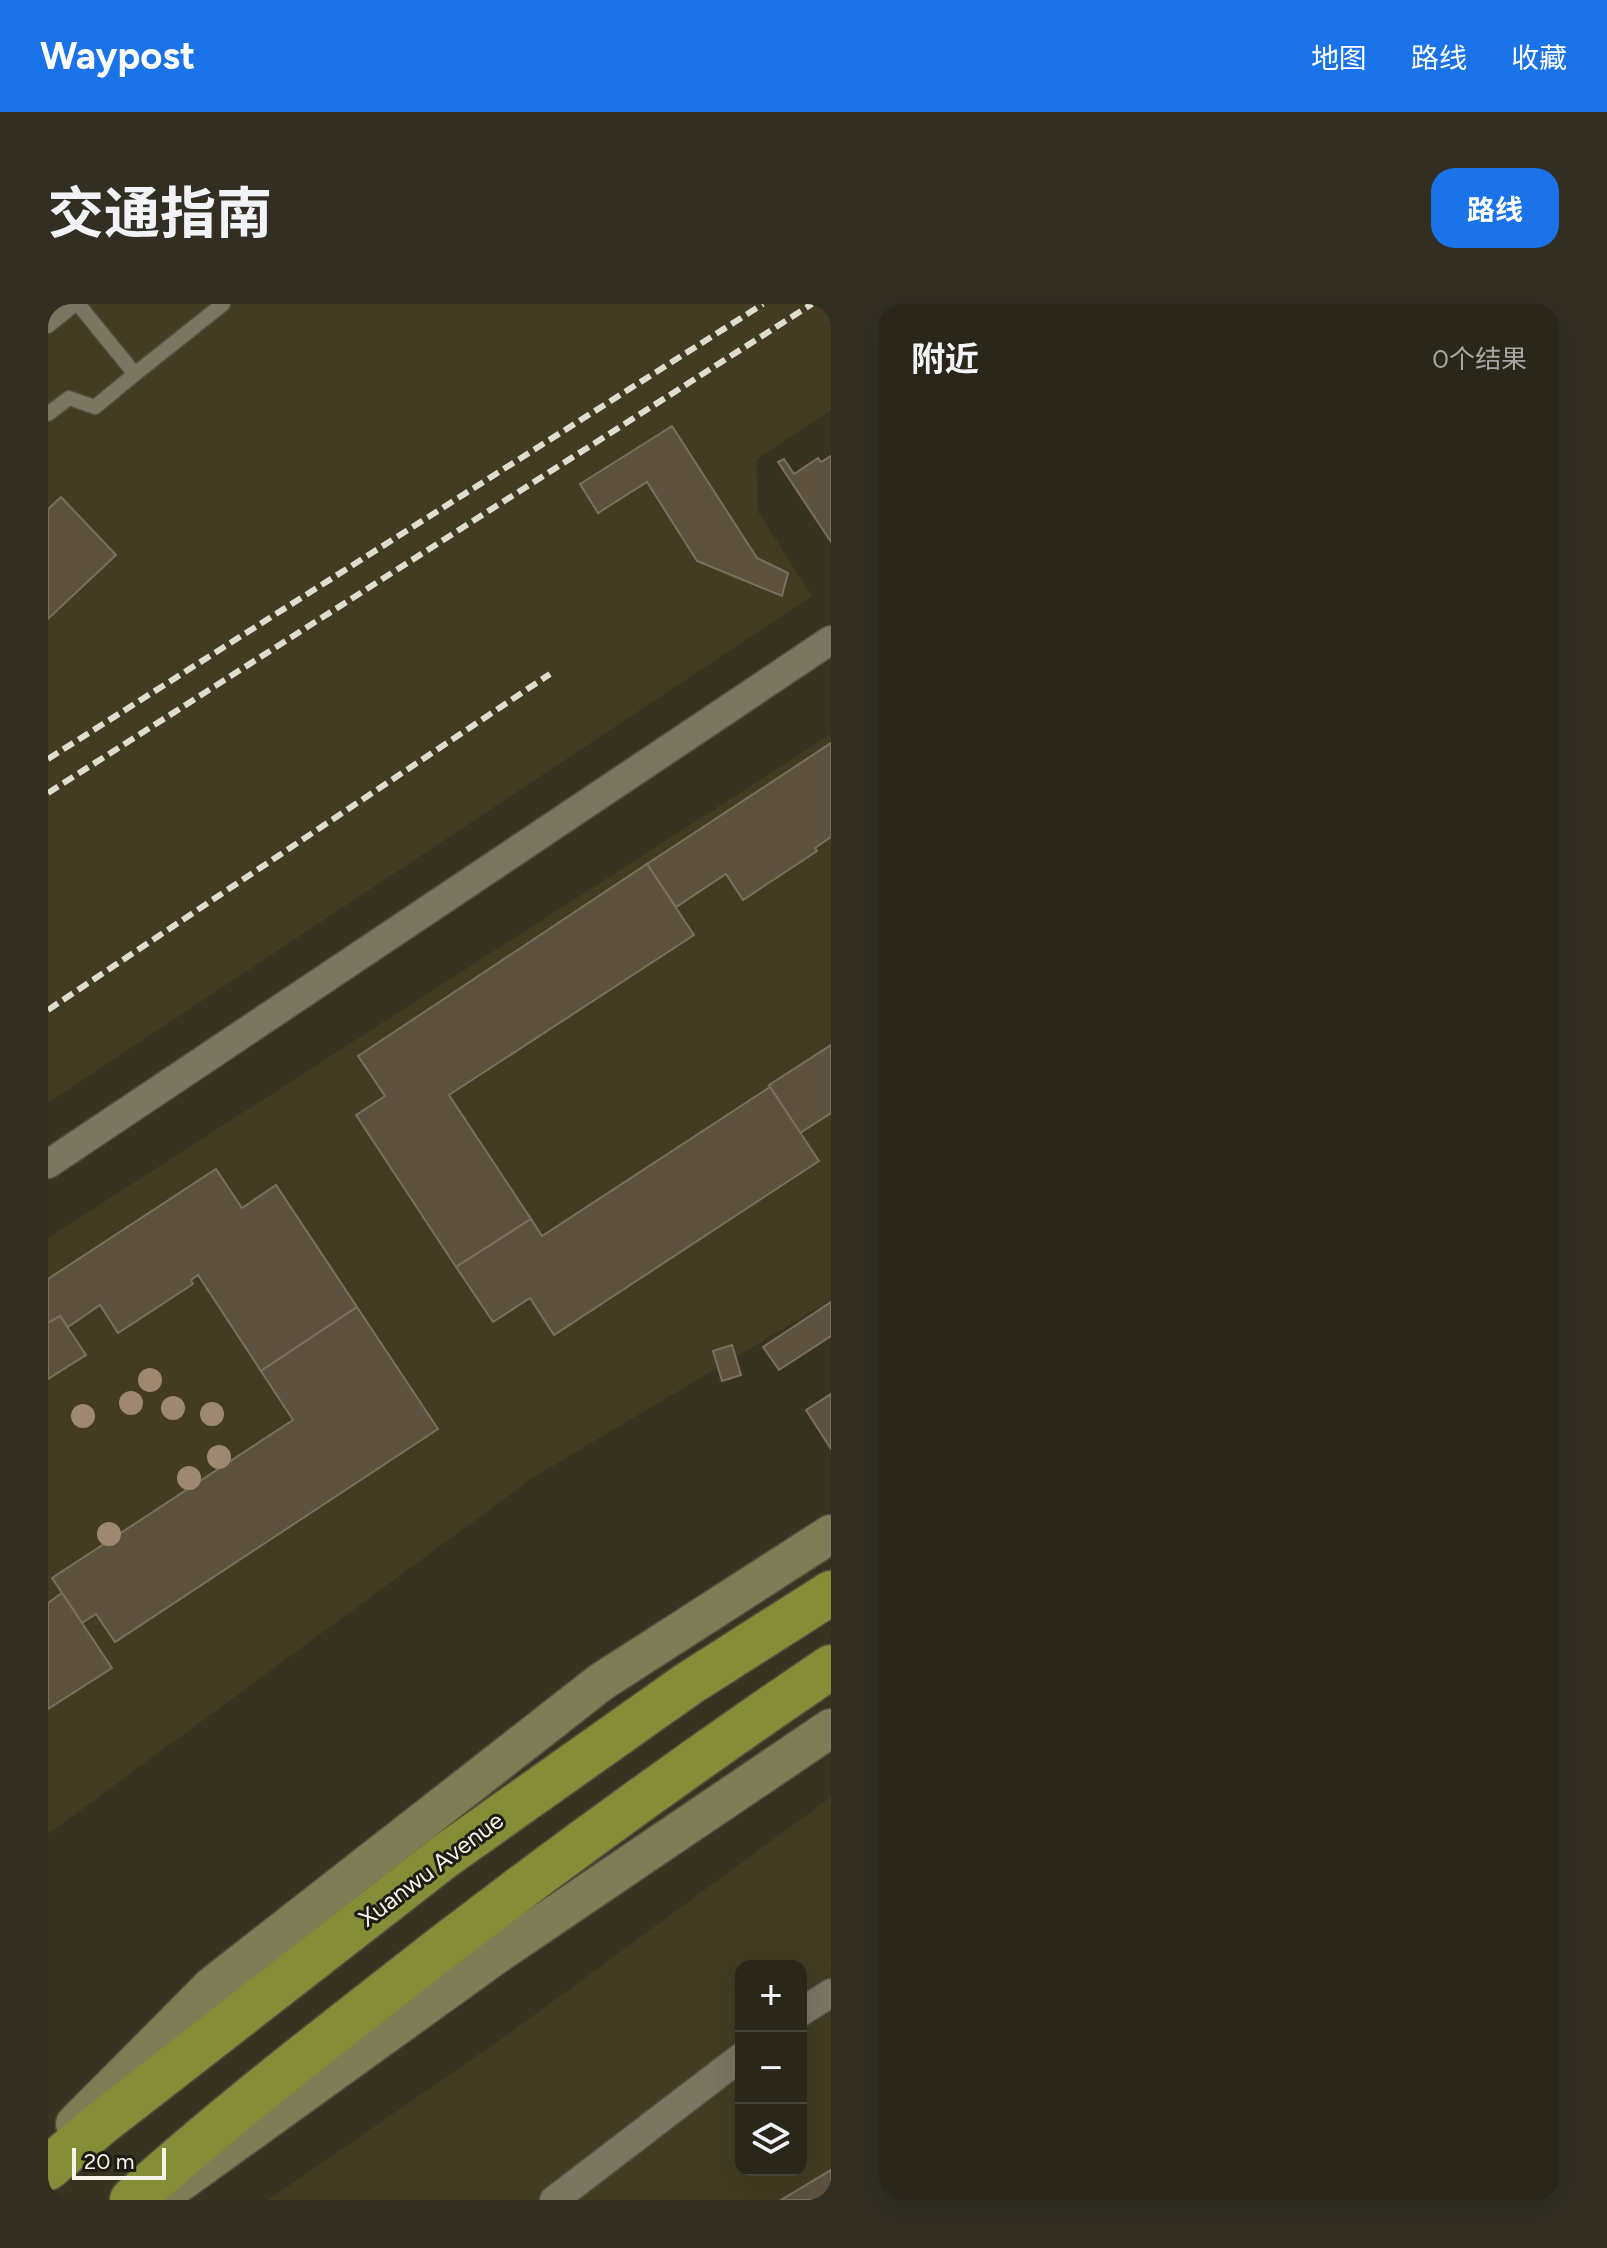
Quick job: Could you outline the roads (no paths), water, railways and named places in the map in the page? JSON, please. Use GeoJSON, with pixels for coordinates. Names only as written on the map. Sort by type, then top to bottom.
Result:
{"type":"FeatureCollection","features":[{"type":"Feature","properties":{"kind":"highway","name":"Xuanwu Avenue"},"geometry":{"type":"LineString","coordinates":[[48,2168],[445,1856],[688,1684],[831,1593]]}},
{"type":"Feature","properties":{"kind":"highway"},"geometry":{"type":"LineString","coordinates":[[132,2200],[200,2138],[482,1915],[728,1736],[831,1667]]}},
{"type":"Feature","properties":{"kind":"street"},"geometry":{"type":"LineString","coordinates":[[48,1164],[831,640]]}},
{"type":"Feature","properties":{"kind":"street"},"geometry":{"type":"LineString","coordinates":[[48,2152],[212,1986],[601,1682],[831,1534]]}},
{"type":"Feature","properties":{"kind":"street"},"geometry":{"type":"LineString","coordinates":[[157,2200],[500,1952],[831,1728]]}},
{"type":"Feature","properties":{"kind":"street"},"geometry":{"type":"LineString","coordinates":[[807,2008],[831,1993]]}},
{"type":"Feature","properties":{"kind":"street"},"geometry":{"type":"LineString","coordinates":[[554,2200],[735,2062]]}},
{"type":"Feature","properties":{"kind":"lane"},"geometry":{"type":"LineString","coordinates":[[48,326],[77,304],[135,374]]}},
{"type":"Feature","properties":{"kind":"lane"},"geometry":{"type":"LineString","coordinates":[[48,414],[69,398],[95,407],[223,304]]}},
{"type":"Feature","properties":{"kind":"railway"},"geometry":{"type":"LineString","coordinates":[[48,759],[763,304]]}},
{"type":"Feature","properties":{"kind":"railway"},"geometry":{"type":"LineString","coordinates":[[48,793],[812,304]]}},
{"type":"Feature","properties":{"kind":"railway"},"geometry":{"type":"LineString","coordinates":[[48,1010],[550,674]]}}]}
